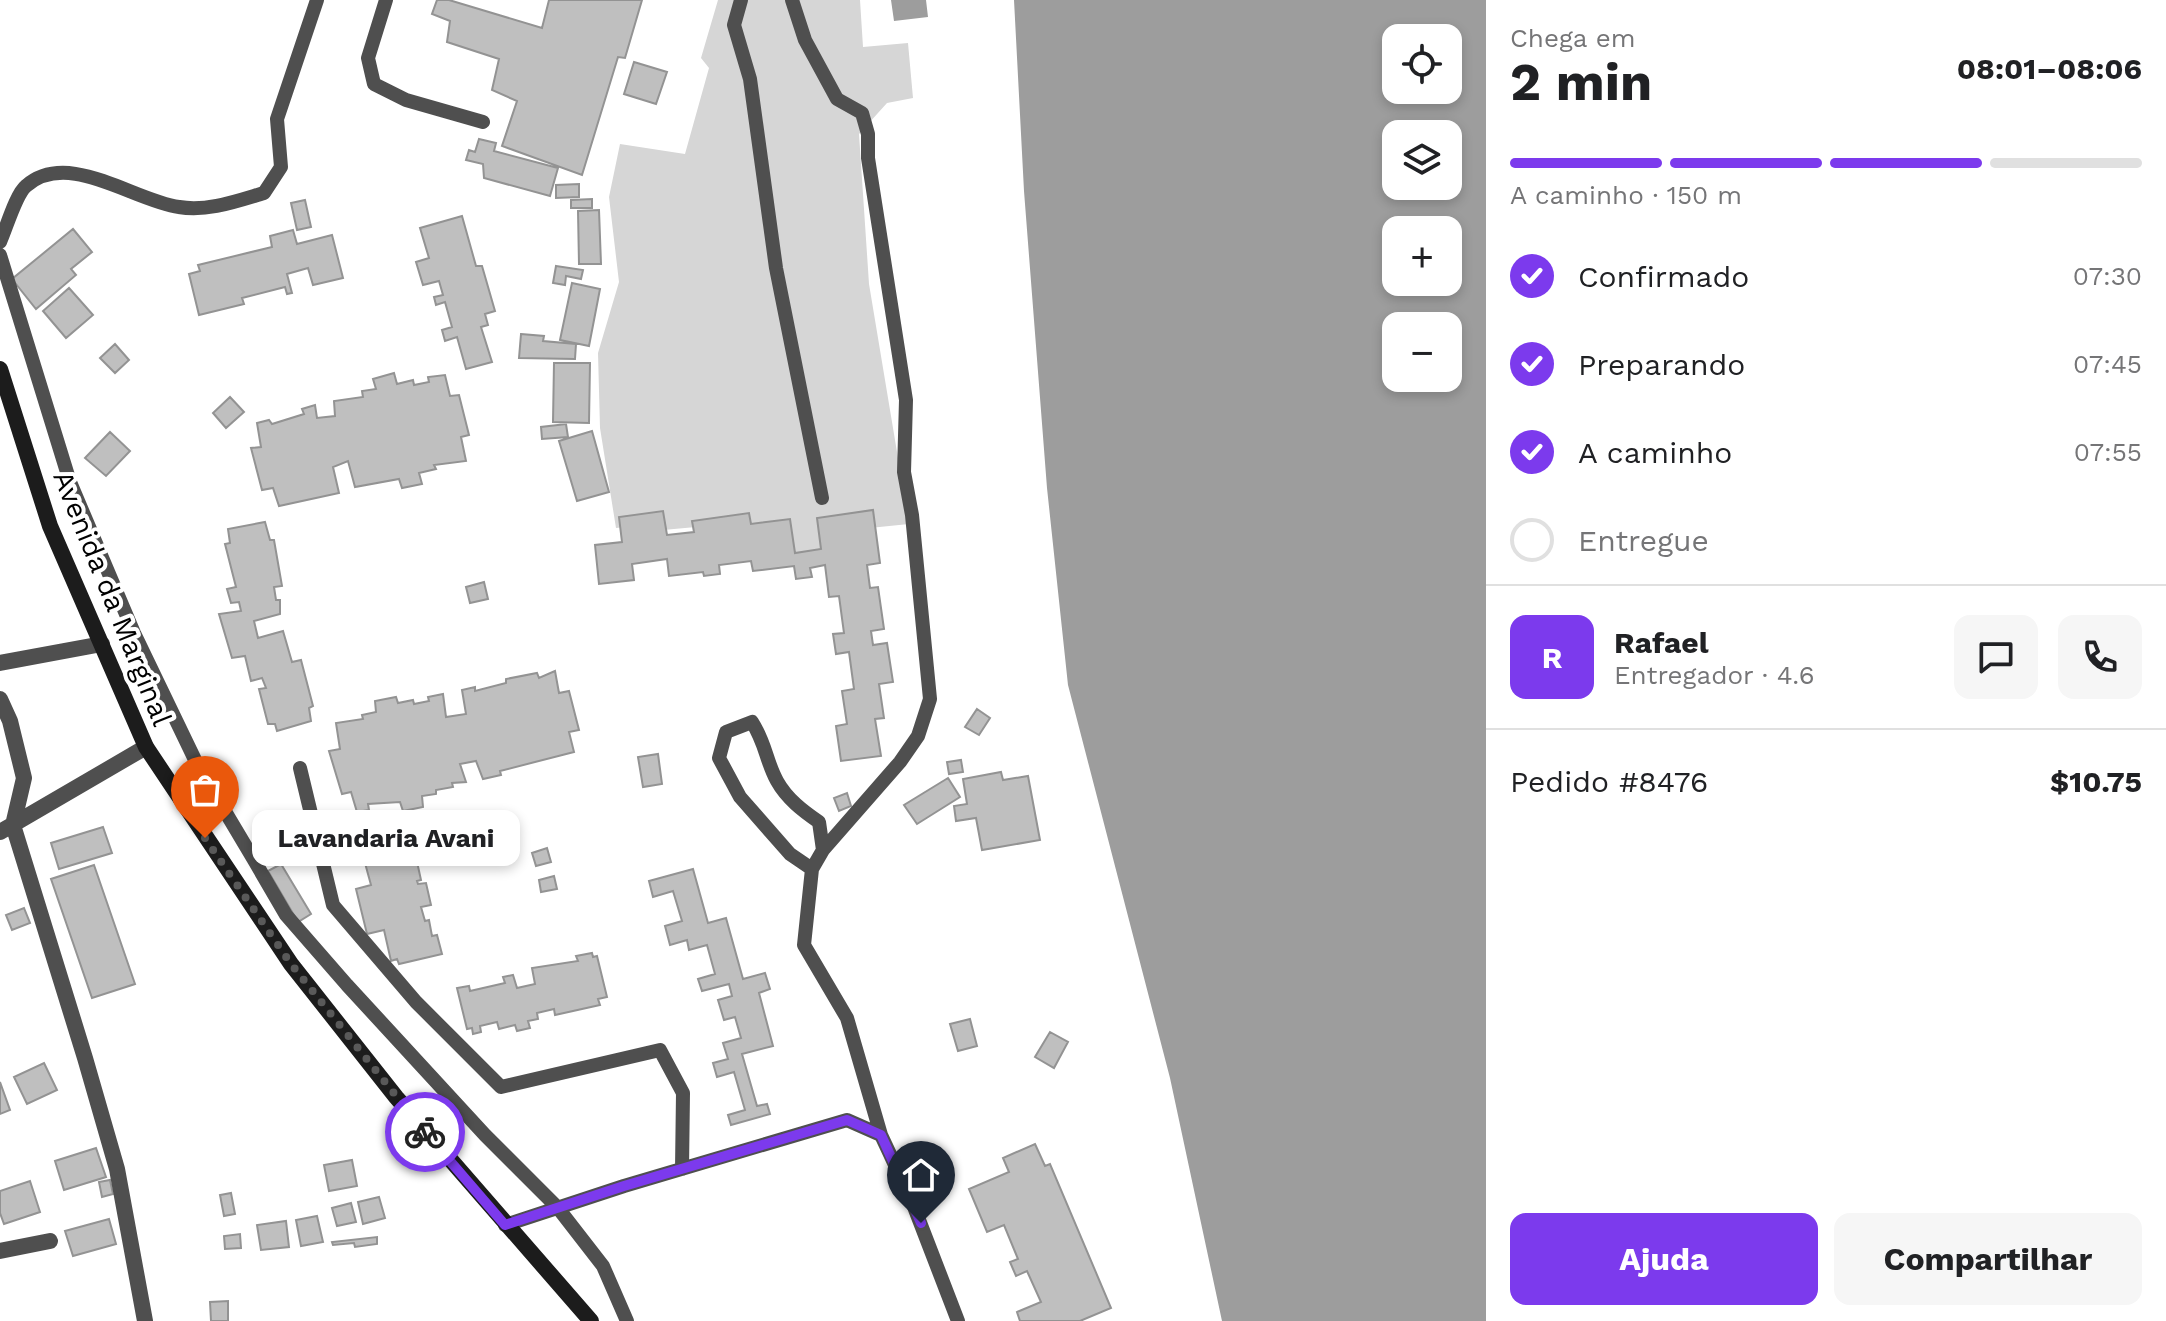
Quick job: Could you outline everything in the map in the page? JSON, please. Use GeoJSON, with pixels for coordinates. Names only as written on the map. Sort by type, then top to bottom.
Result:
{"type":"FeatureCollection","features":[{"type":"Feature","properties":{"kind":"main road","name":"Avenida da Marginal"},"geometry":{"type":"LineString","coordinates":[[0,369],[50,526],[146,747],[291,964],[396,1097],[591,1321]]}},
{"type":"Feature","properties":{"kind":"street"},"geometry":{"type":"LineString","coordinates":[[0,663],[102,644]]}},
{"type":"Feature","properties":{"kind":"street"},"geometry":{"type":"LineString","coordinates":[[0,699],[10,721],[24,778],[6,828],[85,1058],[117,1169],[145,1321]]}},
{"type":"Feature","properties":{"kind":"street"},"geometry":{"type":"LineString","coordinates":[[6,828],[146,747]]}},
{"type":"Feature","properties":{"kind":"street"},"geometry":{"type":"LineString","coordinates":[[0,1251],[50,1241]]}},
{"type":"Feature","properties":{"kind":"lane"},"geometry":{"type":"LineString","coordinates":[[0,242],[24,187],[54,172],[103,181],[179,207],[219,206],[264,193],[281,167],[277,119],[317,0]]}},
{"type":"Feature","properties":{"kind":"lane"},"geometry":{"type":"LineString","coordinates":[[386,0],[368,58],[374,84],[406,100],[483,122]]}},
{"type":"Feature","properties":{"kind":"lane"},"geometry":{"type":"LineString","coordinates":[[741,0],[734,25],[750,79],[776,268],[822,498]]}},
{"type":"Feature","properties":{"kind":"lane"},"geometry":{"type":"LineString","coordinates":[[792,0],[805,40],[837,99],[862,113],[868,134],[868,158],[906,400],[904,472],[912,515],[930,699],[918,736],[900,762],[823,850],[812,869],[804,945],[847,1018],[881,1135],[911,1199],[958,1321]]}},
{"type":"Feature","properties":{"kind":"lane"},"geometry":{"type":"LineString","coordinates":[[0,255],[70,482],[134,633],[206,779],[286,915],[485,1135],[558,1208],[603,1266],[627,1321]]}},
{"type":"Feature","properties":{"kind":"lane"},"geometry":{"type":"LineString","coordinates":[[812,869],[790,854],[740,797],[719,758],[726,732],[752,722],[764,740],[777,781],[798,808],[819,822],[823,850]]}},
{"type":"Feature","properties":{"kind":"lane"},"geometry":{"type":"LineString","coordinates":[[300,768],[333,905],[416,1002],[501,1087],[660,1050],[683,1093],[682,1169]]}},
{"type":"Feature","properties":{"kind":"lane"},"geometry":{"type":"LineString","coordinates":[[505,1225],[847,1120],[881,1135]]}},
{"type":"Feature","properties":{"kind":"shaded area"},"geometry":{"type":"Polygon","coordinates":[[[718,0],[860,0],[863,47],[908,43],[913,98],[887,103],[859,134],[869,284],[909,524],[820,533],[823,558],[795,560],[753,530],[751,522],[663,530],[661,523],[616,528],[600,428],[598,353],[619,282],[609,197],[620,144],[685,154],[709,68],[701,58],[718,0]]]}},
{"type":"Feature","properties":{"kind":"shaded area"},"geometry":{"type":"Polygon","coordinates":[[[891,0],[926,0],[928,17],[894,21],[891,0]]]}},
{"type":"Feature","properties":{"kind":"shaded area"},"geometry":{"type":"Polygon","coordinates":[[[1014,0],[1486,0],[1486,1321],[1222,1321],[1170,1078],[1068,685],[1047,488],[1024,191],[1014,0]]]}},
{"type":"Feature","properties":{"kind":"building"},"geometry":{"type":"Polygon","coordinates":[[[437,0],[449,0],[542,28],[549,0],[642,0],[625,58],[618,57],[582,175],[502,146],[517,101],[492,90],[499,59],[447,42],[450,21],[432,14],[437,0]]]}},
{"type":"Feature","properties":{"kind":"building"},"geometry":{"type":"Polygon","coordinates":[[[634,62],[667,72],[656,104],[624,94],[634,62]]]}},
{"type":"Feature","properties":{"kind":"building"},"geometry":{"type":"Polygon","coordinates":[[[479,139],[496,143],[494,151],[558,168],[550,196],[484,178],[483,164],[466,160],[469,150],[475,152],[479,139]]]}},
{"type":"Feature","properties":{"kind":"building"},"geometry":{"type":"Polygon","coordinates":[[[579,184],[579,197],[556,198],[556,185],[579,184]]]}},
{"type":"Feature","properties":{"kind":"building"},"geometry":{"type":"Polygon","coordinates":[[[592,199],[592,208],[571,208],[571,200],[592,199]]]}},
{"type":"Feature","properties":{"kind":"building"},"geometry":{"type":"Polygon","coordinates":[[[305,200],[311,227],[297,230],[291,203],[305,200]]]}},
{"type":"Feature","properties":{"kind":"building"},"geometry":{"type":"Polygon","coordinates":[[[599,210],[601,264],[579,264],[578,211],[599,210]]]}},
{"type":"Feature","properties":{"kind":"building"},"geometry":{"type":"Polygon","coordinates":[[[462,216],[476,266],[482,266],[495,311],[485,314],[488,325],[481,327],[492,362],[466,369],[457,337],[445,341],[442,330],[452,327],[445,302],[436,305],[434,297],[443,295],[439,281],[423,285],[416,262],[429,258],[420,228],[462,216]]]}},
{"type":"Feature","properties":{"kind":"building"},"geometry":{"type":"Polygon","coordinates":[[[73,229],[92,252],[71,269],[76,275],[36,309],[12,279],[73,229]]]}},
{"type":"Feature","properties":{"kind":"building"},"geometry":{"type":"Polygon","coordinates":[[[293,230],[297,244],[332,235],[343,278],[313,285],[308,268],[287,274],[292,293],[287,294],[285,287],[242,298],[244,304],[199,315],[189,274],[200,271],[198,265],[272,247],[270,236],[293,230]]]}},
{"type":"Feature","properties":{"kind":"building"},"geometry":{"type":"Polygon","coordinates":[[[556,266],[583,270],[581,279],[566,276],[565,285],[553,283],[556,266]]]}},
{"type":"Feature","properties":{"kind":"building"},"geometry":{"type":"Polygon","coordinates":[[[572,283],[600,289],[589,346],[560,340],[572,283]]]}},
{"type":"Feature","properties":{"kind":"building"},"geometry":{"type":"Polygon","coordinates":[[[69,288],[93,315],[66,338],[43,311],[69,288]]]}},
{"type":"Feature","properties":{"kind":"building"},"geometry":{"type":"Polygon","coordinates":[[[521,334],[544,336],[543,341],[576,344],[575,359],[519,358],[521,334]]]}},
{"type":"Feature","properties":{"kind":"building"},"geometry":{"type":"Polygon","coordinates":[[[115,344],[129,360],[115,373],[100,358],[115,344]]]}},
{"type":"Feature","properties":{"kind":"building"},"geometry":{"type":"Polygon","coordinates":[[[554,363],[590,363],[589,423],[553,422],[554,363]]]}},
{"type":"Feature","properties":{"kind":"building"},"geometry":{"type":"Polygon","coordinates":[[[394,373],[397,384],[413,380],[414,385],[429,382],[428,377],[445,375],[450,396],[459,395],[469,435],[461,437],[466,461],[434,465],[436,469],[419,473],[422,484],[402,488],[399,479],[355,487],[348,461],[333,467],[339,493],[279,506],[273,488],[262,490],[251,448],[261,447],[257,423],[269,420],[272,424],[304,414],[302,409],[315,405],[317,418],[335,416],[334,401],[363,397],[362,391],[376,389],[373,379],[394,373]]]}},
{"type":"Feature","properties":{"kind":"building"},"geometry":{"type":"Polygon","coordinates":[[[230,397],[244,412],[226,428],[213,413],[230,397]]]}},
{"type":"Feature","properties":{"kind":"building"},"geometry":{"type":"Polygon","coordinates":[[[566,424],[568,437],[542,439],[541,427],[566,424]]]}},
{"type":"Feature","properties":{"kind":"building"},"geometry":{"type":"Polygon","coordinates":[[[592,431],[609,492],[577,501],[559,441],[592,431]]]}},
{"type":"Feature","properties":{"kind":"building"},"geometry":{"type":"Polygon","coordinates":[[[110,432],[130,451],[106,476],[85,458],[110,432]]]}},
{"type":"Feature","properties":{"kind":"building"},"geometry":{"type":"Polygon","coordinates":[[[873,510],[880,563],[867,565],[870,588],[878,587],[884,629],[871,631],[873,645],[887,643],[893,682],[879,684],[884,718],[875,719],[881,756],[841,761],[836,726],[847,724],[842,691],[854,689],[849,652],[836,654],[833,634],[844,633],[839,596],[829,597],[825,565],[810,568],[812,577],[796,579],[794,566],[753,571],[751,561],[719,565],[720,574],[704,576],[703,572],[669,576],[667,559],[632,564],[634,580],[599,584],[595,545],[622,542],[619,517],[663,511],[667,535],[694,532],[692,521],[749,513],[751,524],[790,519],[795,553],[821,549],[817,518],[873,510]]]}},
{"type":"Feature","properties":{"kind":"building"},"geometry":{"type":"Polygon","coordinates":[[[265,522],[270,540],[274,540],[282,586],[274,587],[276,600],[280,600],[280,614],[254,621],[258,638],[283,631],[292,662],[301,660],[313,706],[309,708],[311,721],[277,731],[275,724],[268,724],[259,689],[266,688],[262,678],[251,681],[245,656],[232,658],[219,614],[241,611],[239,602],[231,603],[227,589],[236,587],[225,544],[230,543],[228,529],[265,522]]]}},
{"type":"Feature","properties":{"kind":"building"},"geometry":{"type":"Polygon","coordinates":[[[484,582],[488,599],[470,603],[466,587],[484,582]]]}},
{"type":"Feature","properties":{"kind":"building"},"geometry":{"type":"Polygon","coordinates":[[[555,671],[559,693],[569,691],[579,730],[569,732],[574,752],[500,771],[501,775],[483,779],[476,761],[460,764],[466,782],[452,783],[453,787],[422,796],[423,807],[403,811],[400,802],[368,804],[369,810],[357,812],[351,792],[342,794],[329,751],[340,749],[336,723],[363,719],[362,715],[376,712],[375,701],[396,697],[398,703],[413,700],[414,704],[443,694],[446,717],[466,714],[462,690],[475,687],[475,691],[506,683],[506,679],[537,673],[539,678],[555,671]]]}},
{"type":"Feature","properties":{"kind":"building"},"geometry":{"type":"Polygon","coordinates":[[[977,709],[990,718],[979,735],[965,727],[977,709]]]}},
{"type":"Feature","properties":{"kind":"building"},"geometry":{"type":"Polygon","coordinates":[[[658,754],[662,784],[643,787],[638,757],[658,754]]]}},
{"type":"Feature","properties":{"kind":"building"},"geometry":{"type":"Polygon","coordinates":[[[961,760],[963,772],[949,774],[947,762],[961,760]]]}},
{"type":"Feature","properties":{"kind":"building"},"geometry":{"type":"Polygon","coordinates":[[[1001,772],[1003,780],[1028,776],[1040,840],[982,850],[976,818],[956,821],[954,806],[967,804],[963,779],[1001,772]]]}},
{"type":"Feature","properties":{"kind":"building"},"geometry":{"type":"Polygon","coordinates":[[[948,778],[960,797],[917,824],[904,805],[948,778]]]}},
{"type":"Feature","properties":{"kind":"building"},"geometry":{"type":"Polygon","coordinates":[[[847,793],[851,806],[839,811],[834,798],[847,793]]]}},
{"type":"Feature","properties":{"kind":"building"},"geometry":{"type":"Polygon","coordinates":[[[103,827],[112,853],[59,869],[51,843],[103,827]]]}},
{"type":"Feature","properties":{"kind":"building"},"geometry":{"type":"Polygon","coordinates":[[[412,839],[421,880],[417,881],[418,884],[426,883],[431,905],[421,907],[425,921],[429,920],[432,936],[437,935],[442,954],[399,964],[397,959],[391,961],[384,930],[367,934],[356,889],[371,885],[365,863],[374,861],[371,848],[412,839]]]}},
{"type":"Feature","properties":{"kind":"building"},"geometry":{"type":"Polygon","coordinates":[[[547,848],[551,862],[536,866],[532,853],[547,848]]]}},
{"type":"Feature","properties":{"kind":"building"},"geometry":{"type":"Polygon","coordinates":[[[281,864],[311,914],[298,922],[268,871],[281,864]]]}},
{"type":"Feature","properties":{"kind":"building"},"geometry":{"type":"Polygon","coordinates":[[[94,865],[135,984],[92,998],[51,879],[94,865]]]}},
{"type":"Feature","properties":{"kind":"building"},"geometry":{"type":"Polygon","coordinates":[[[693,869],[708,923],[726,918],[743,979],[765,973],[770,989],[759,993],[773,1046],[742,1054],[757,1106],[767,1104],[770,1114],[731,1125],[728,1115],[745,1110],[734,1072],[717,1077],[713,1063],[728,1059],[723,1043],[741,1038],[735,1017],[724,1020],[718,1000],[732,996],[729,984],[702,991],[698,979],[715,974],[707,945],[689,950],[687,940],[670,945],[665,926],[682,921],[673,891],[653,897],[649,881],[693,869]]]}},
{"type":"Feature","properties":{"kind":"building"},"geometry":{"type":"Polygon","coordinates":[[[554,876],[557,889],[541,892],[539,880],[554,876]]]}},
{"type":"Feature","properties":{"kind":"building"},"geometry":{"type":"Polygon","coordinates":[[[24,908],[30,923],[12,930],[6,915],[24,908]]]}},
{"type":"Feature","properties":{"kind":"building"},"geometry":{"type":"Polygon","coordinates":[[[592,953],[593,957],[597,956],[607,997],[598,999],[600,1005],[555,1015],[554,1009],[537,1013],[538,1019],[528,1021],[530,1028],[517,1031],[515,1025],[499,1029],[497,1022],[480,1026],[481,1032],[473,1034],[472,1028],[467,1029],[457,988],[469,986],[470,991],[505,983],[503,977],[513,975],[517,988],[535,984],[532,968],[578,961],[576,956],[592,953]]]}},
{"type":"Feature","properties":{"kind":"building"},"geometry":{"type":"Polygon","coordinates":[[[970,1019],[977,1046],[958,1051],[950,1024],[970,1019]]]}},
{"type":"Feature","properties":{"kind":"building"},"geometry":{"type":"Polygon","coordinates":[[[1050,1032],[1068,1042],[1054,1068],[1035,1057],[1050,1032]]]}},
{"type":"Feature","properties":{"kind":"building"},"geometry":{"type":"Polygon","coordinates":[[[44,1063],[57,1090],[27,1104],[14,1077],[44,1063]]]}},
{"type":"Feature","properties":{"kind":"building"},"geometry":{"type":"Polygon","coordinates":[[[0,1082],[10,1110],[0,1114],[0,1082]]]}},
{"type":"Feature","properties":{"kind":"building"},"geometry":{"type":"Polygon","coordinates":[[[1035,1144],[1045,1166],[1050,1164],[1111,1308],[1080,1321],[1020,1321],[1017,1312],[1041,1302],[1027,1271],[1016,1276],[1010,1262],[1018,1259],[1004,1225],[987,1232],[969,1189],[1009,1172],[1003,1158],[1035,1144]]]}},
{"type":"Feature","properties":{"kind":"building"},"geometry":{"type":"Polygon","coordinates":[[[96,1148],[106,1177],[64,1190],[55,1161],[96,1148]]]}},
{"type":"Feature","properties":{"kind":"building"},"geometry":{"type":"Polygon","coordinates":[[[352,1160],[357,1186],[329,1191],[324,1165],[352,1160]]]}},
{"type":"Feature","properties":{"kind":"building"},"geometry":{"type":"Polygon","coordinates":[[[110,1180],[113,1194],[102,1197],[99,1182],[110,1180]]]}},
{"type":"Feature","properties":{"kind":"building"},"geometry":{"type":"Polygon","coordinates":[[[30,1181],[40,1212],[4,1224],[0,1213],[0,1191],[30,1181]]]}},
{"type":"Feature","properties":{"kind":"building"},"geometry":{"type":"Polygon","coordinates":[[[231,1193],[235,1214],[224,1216],[220,1195],[231,1193]]]}},
{"type":"Feature","properties":{"kind":"building"},"geometry":{"type":"Polygon","coordinates":[[[379,1197],[385,1218],[363,1224],[358,1202],[379,1197]]]}},
{"type":"Feature","properties":{"kind":"building"},"geometry":{"type":"Polygon","coordinates":[[[351,1203],[356,1222],[337,1226],[332,1208],[351,1203]]]}},
{"type":"Feature","properties":{"kind":"building"},"geometry":{"type":"Polygon","coordinates":[[[317,1216],[323,1242],[301,1246],[296,1220],[317,1216]]]}},
{"type":"Feature","properties":{"kind":"building"},"geometry":{"type":"Polygon","coordinates":[[[109,1219],[116,1244],[73,1256],[65,1231],[109,1219]]]}},
{"type":"Feature","properties":{"kind":"building"},"geometry":{"type":"Polygon","coordinates":[[[286,1221],[289,1247],[261,1250],[257,1225],[286,1221]]]}},
{"type":"Feature","properties":{"kind":"building"},"geometry":{"type":"Polygon","coordinates":[[[240,1234],[241,1248],[225,1249],[224,1236],[240,1234]]]}},
{"type":"Feature","properties":{"kind":"building"},"geometry":{"type":"Polygon","coordinates":[[[377,1237],[377,1244],[355,1247],[354,1243],[333,1245],[332,1242],[377,1237]]]}},
{"type":"Feature","properties":{"kind":"building"},"geometry":{"type":"Polygon","coordinates":[[[228,1301],[228,1321],[211,1321],[210,1302],[228,1301]]]}},
{"type":"Feature","properties":{"kind":"way so far"},"geometry":{"type":"LineString","coordinates":[[205,838],[291,964],[425,1132]]}},
{"type":"Feature","properties":{"kind":"place","name":"Lavandaria Avani"},"geometry":{"type":"Point","coordinates":[205,838]}},
{"type":"Feature","properties":{"kind":"route"},"geometry":{"type":"LineString","coordinates":[[425,1132],[505,1225],[847,1120],[881,1135],[921,1223]]}}]}
